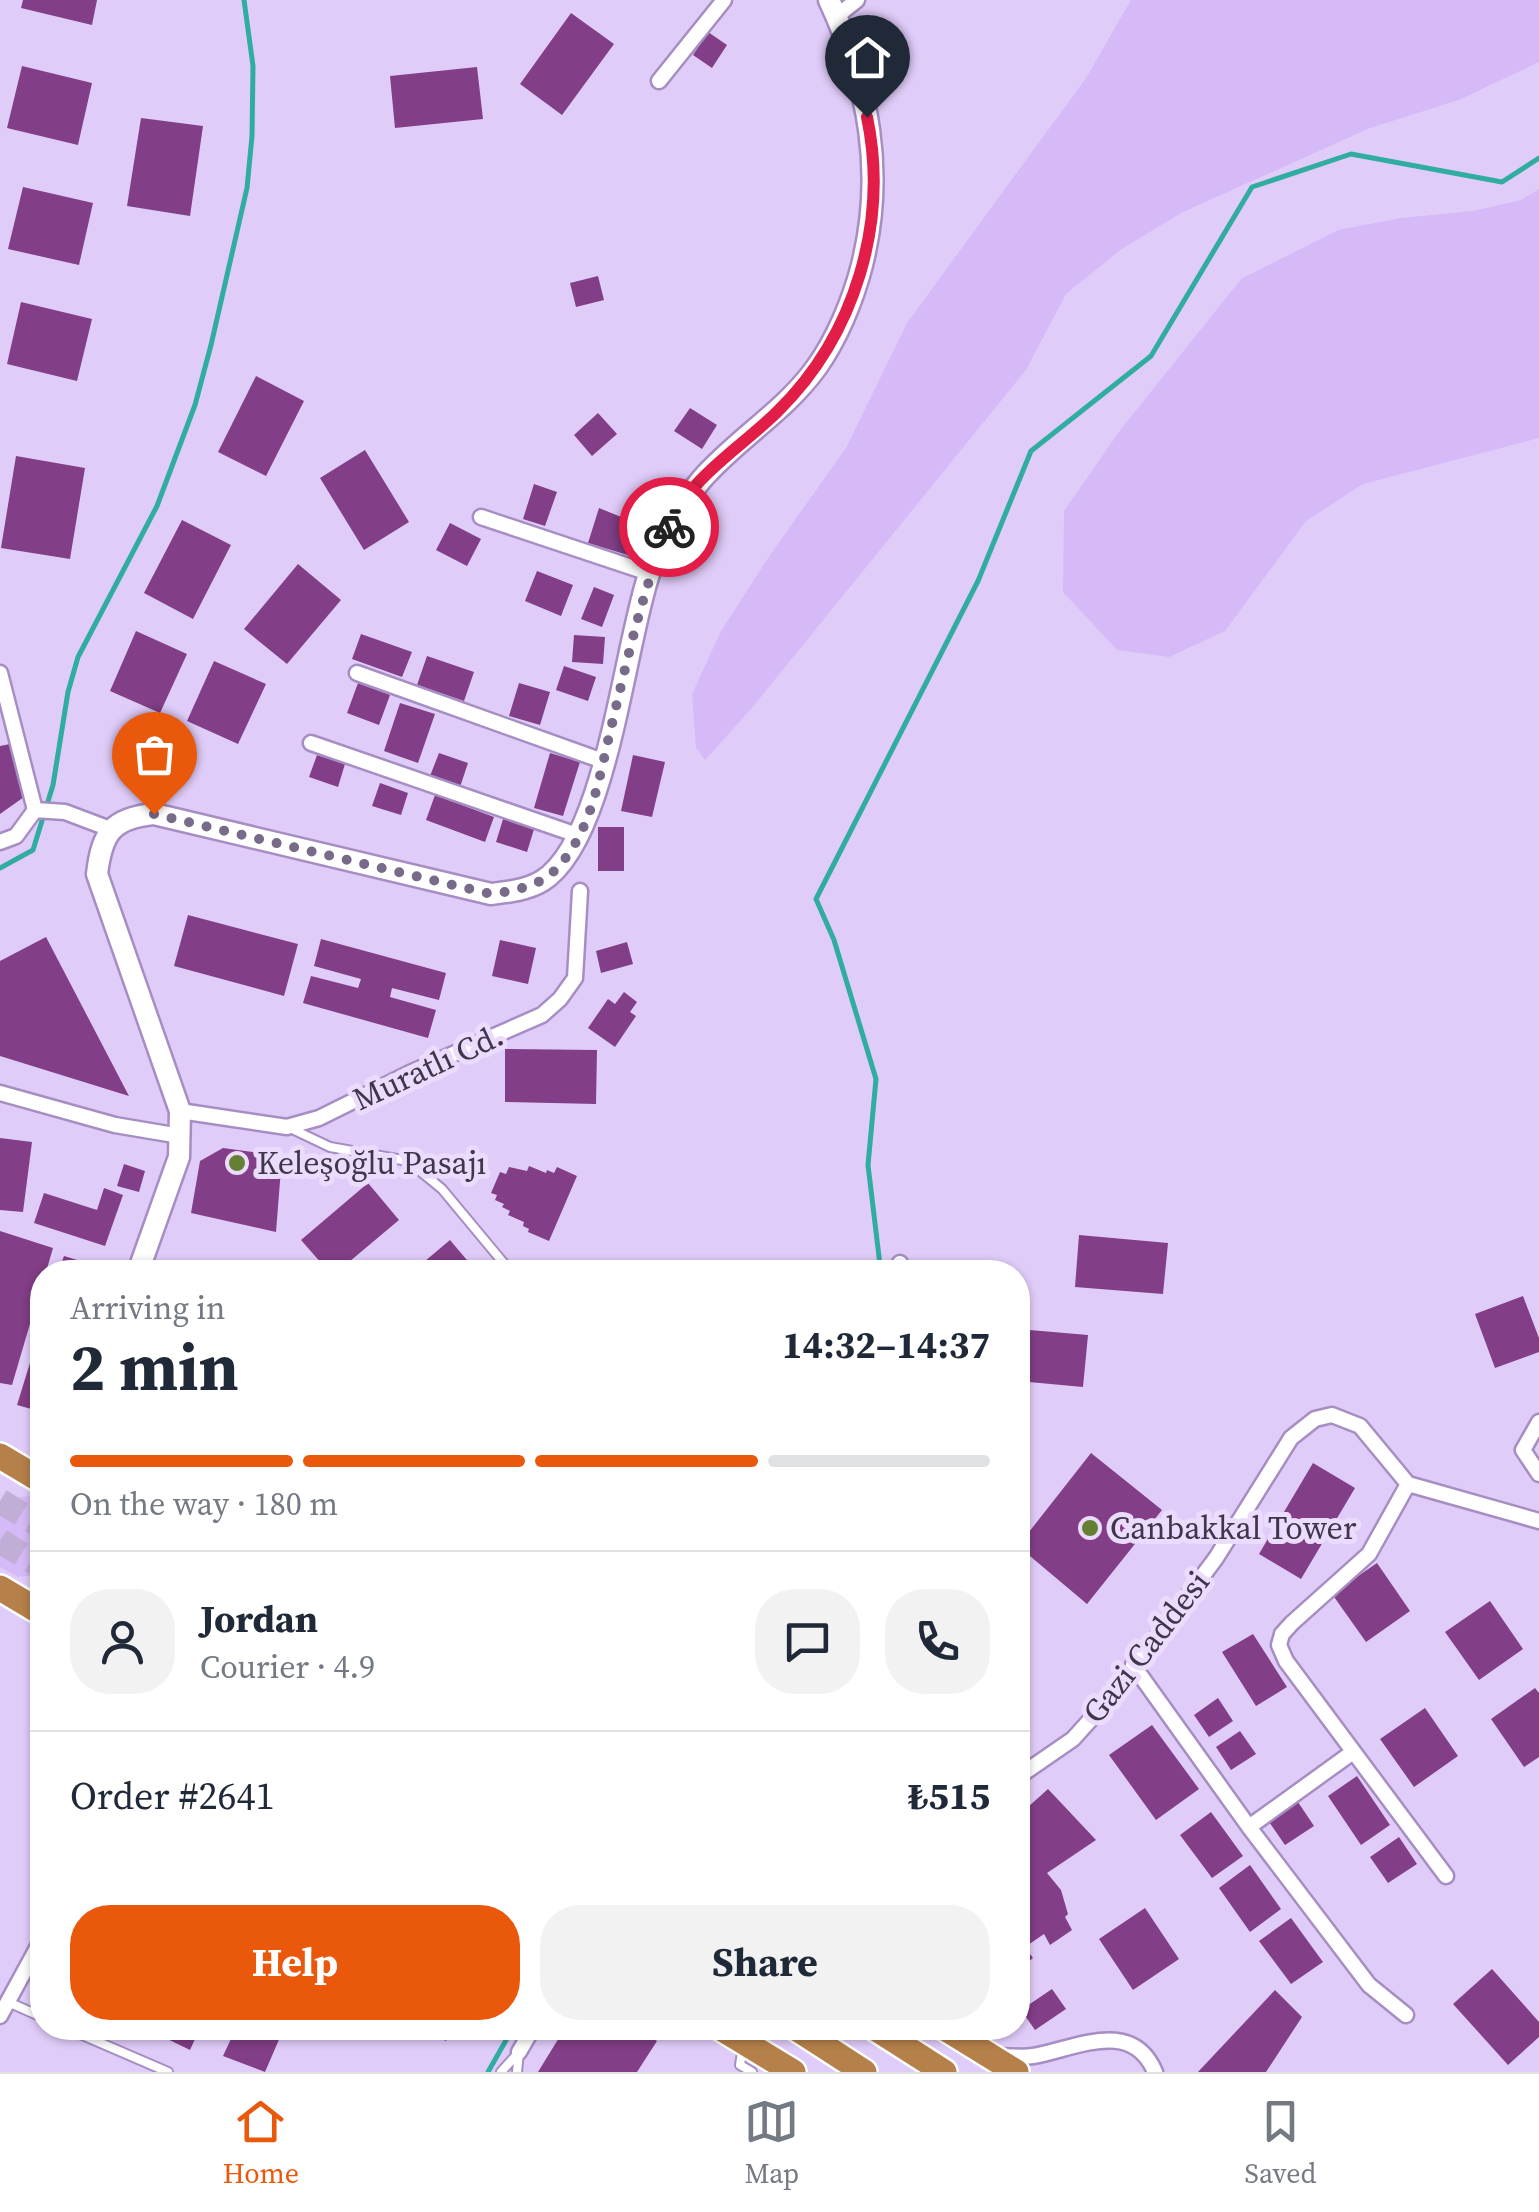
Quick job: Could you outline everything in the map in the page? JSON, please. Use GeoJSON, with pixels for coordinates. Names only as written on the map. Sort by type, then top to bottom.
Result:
{"type":"FeatureCollection","features":[{"type":"Feature","properties":{"kind":"highway"},"geometry":{"type":"LineString","coordinates":[[0,1456],[30,1469]]}},
{"type":"Feature","properties":{"kind":"highway"},"geometry":{"type":"LineString","coordinates":[[0,1480],[30,1474]]}},
{"type":"Feature","properties":{"kind":"highway"},"geometry":{"type":"LineString","coordinates":[[741,2040],[793,2072]]}},
{"type":"Feature","properties":{"kind":"highway"},"geometry":{"type":"LineString","coordinates":[[815,2040],[864,2072]]}},
{"type":"Feature","properties":{"kind":"highway"},"geometry":{"type":"LineString","coordinates":[[894,2040],[944,2072]]}},
{"type":"Feature","properties":{"kind":"highway"},"geometry":{"type":"LineString","coordinates":[[964,2040],[1016,2072]]}},
{"type":"Feature","properties":{"kind":"street"},"geometry":{"type":"LineString","coordinates":[[658,81],[724,0]]}},
{"type":"Feature","properties":{"kind":"street"},"geometry":{"type":"LineString","coordinates":[[142,1260],[179,1158],[180,1111],[97,874],[100,848],[110,829],[130,816],[154,814],[491,894],[542,882],[563,863],[580,836],[649,573],[672,518],[704,478],[779,410],[816,368],[841,325],[861,269],[874,210],[874,153],[859,81],[833,8],[857,0]]}},
{"type":"Feature","properties":{"kind":"street"},"geometry":{"type":"LineString","coordinates":[[481,516],[649,573]]}},
{"type":"Feature","properties":{"kind":"street"},"geometry":{"type":"LineString","coordinates":[[357,672],[603,760]]}},
{"type":"Feature","properties":{"kind":"street"},"geometry":{"type":"LineString","coordinates":[[0,674],[35,810]]}},
{"type":"Feature","properties":{"kind":"street"},"geometry":{"type":"LineString","coordinates":[[311,743],[580,836]]}},
{"type":"Feature","properties":{"kind":"street"},"geometry":{"type":"LineString","coordinates":[[35,810],[65,812],[110,829]]}},
{"type":"Feature","properties":{"kind":"street"},"geometry":{"type":"LineString","coordinates":[[0,842],[16,836],[35,810]]}},
{"type":"Feature","properties":{"kind":"street","name":"Muratlı Cd."},"geometry":{"type":"LineString","coordinates":[[180,1111],[287,1127],[319,1118],[410,1072],[542,1015],[560,1000],[575,978],[580,891]]}},
{"type":"Feature","properties":{"kind":"street"},"geometry":{"type":"LineString","coordinates":[[0,1093],[114,1125],[180,1136]]}},
{"type":"Feature","properties":{"kind":"street","name":"Gazi Caddesi"},"geometry":{"type":"LineString","coordinates":[[1030,1766],[1073,1740],[1118,1688],[1216,1558],[1292,1438],[1315,1419],[1332,1415],[1360,1426],[1408,1484]]}},
{"type":"Feature","properties":{"kind":"street"},"geometry":{"type":"LineString","coordinates":[[1539,1422],[1523,1450],[1539,1474]]}},
{"type":"Feature","properties":{"kind":"street"},"geometry":{"type":"LineString","coordinates":[[1446,1876],[1286,1661],[1279,1645],[1292,1622],[1368,1554],[1408,1484],[1539,1521]]}},
{"type":"Feature","properties":{"kind":"street"},"geometry":{"type":"LineString","coordinates":[[1133,1665],[1249,1827],[1370,1985],[1406,2015]]}},
{"type":"Feature","properties":{"kind":"street"},"geometry":{"type":"LineString","coordinates":[[1249,1827],[1353,1752]]}},
{"type":"Feature","properties":{"kind":"street"},"geometry":{"type":"LineString","coordinates":[[4,2009],[30,1961]]}},
{"type":"Feature","properties":{"kind":"street"},"geometry":{"type":"LineString","coordinates":[[520,2052],[527,2040]]}},
{"type":"Feature","properties":{"kind":"street"},"geometry":{"type":"LineString","coordinates":[[992,2057],[1028,2057],[1108,2040],[1138,2048],[1148,2056],[1155,2072]]}},
{"type":"Feature","properties":{"kind":"lane"},"geometry":{"type":"LineString","coordinates":[[287,1127],[330,1146],[408,1161],[442,1189],[501,1260]]}},
{"type":"Feature","properties":{"kind":"lane"},"geometry":{"type":"LineString","coordinates":[[4,2009],[30,2014]]}},
{"type":"Feature","properties":{"kind":"lane"},"geometry":{"type":"LineString","coordinates":[[94,2040],[168,2072]]}},
{"type":"Feature","properties":{"kind":"lane"},"geometry":{"type":"LineString","coordinates":[[744,2042],[740,2064],[752,2072]]}},
{"type":"Feature","properties":{"kind":"lane"},"geometry":{"type":"LineString","coordinates":[[501,2072],[520,2052]]}},
{"type":"Feature","properties":{"kind":"lane"},"geometry":{"type":"LineString","coordinates":[[516,2072],[520,2052]]}},
{"type":"Feature","properties":{"kind":"shaded area"},"geometry":{"type":"Polygon","coordinates":[[[1131,0],[1539,0],[1539,62],[1459,100],[1370,128],[1183,212],[1120,250],[1066,294],[1026,370],[751,709],[705,760],[696,748],[692,694],[721,631],[846,448],[907,323],[1086,78],[1131,0]]]}},
{"type":"Feature","properties":{"kind":"shaded area"},"geometry":{"type":"Polygon","coordinates":[[[1539,189],[1539,438],[1363,484],[1306,521],[1225,631],[1169,657],[1117,650],[1063,592],[1064,511],[1121,429],[1241,279],[1338,230],[1401,218],[1473,211],[1521,200],[1539,189]]]}},
{"type":"Feature","properties":{"kind":"shaded area"},"geometry":{"type":"Polygon","coordinates":[[[30,1496],[30,1576],[18,1577],[0,1567],[0,1507],[30,1496]]]}},
{"type":"Feature","properties":{"kind":"building"},"geometry":{"type":"Polygon","coordinates":[[[23,0],[97,0],[92,25],[21,8],[23,0]]]}},
{"type":"Feature","properties":{"kind":"building"},"geometry":{"type":"Polygon","coordinates":[[[571,13],[614,44],[562,115],[520,84],[571,13]]]}},
{"type":"Feature","properties":{"kind":"building"},"geometry":{"type":"Polygon","coordinates":[[[708,32],[727,45],[712,68],[693,55],[708,32]]]}},
{"type":"Feature","properties":{"kind":"building"},"geometry":{"type":"Polygon","coordinates":[[[22,66],[92,83],[78,145],[7,128],[22,66]]]}},
{"type":"Feature","properties":{"kind":"building"},"geometry":{"type":"Polygon","coordinates":[[[477,67],[483,119],[395,128],[390,76],[477,67]]]}},
{"type":"Feature","properties":{"kind":"building"},"geometry":{"type":"Polygon","coordinates":[[[141,118],[203,126],[190,216],[127,206],[141,118]]]}},
{"type":"Feature","properties":{"kind":"building"},"geometry":{"type":"Polygon","coordinates":[[[23,187],[93,203],[79,265],[8,249],[23,187]]]}},
{"type":"Feature","properties":{"kind":"building"},"geometry":{"type":"Polygon","coordinates":[[[598,276],[604,300],[576,307],[570,283],[598,276]]]}},
{"type":"Feature","properties":{"kind":"building"},"geometry":{"type":"Polygon","coordinates":[[[21,302],[92,319],[77,381],[7,364],[21,302]]]}},
{"type":"Feature","properties":{"kind":"building"},"geometry":{"type":"Polygon","coordinates":[[[256,376],[304,401],[266,476],[218,452],[256,376]]]}},
{"type":"Feature","properties":{"kind":"building"},"geometry":{"type":"Polygon","coordinates":[[[690,408],[717,425],[702,449],[674,431],[690,408]]]}},
{"type":"Feature","properties":{"kind":"building"},"geometry":{"type":"Polygon","coordinates":[[[598,413],[617,434],[592,456],[574,435],[598,413]]]}},
{"type":"Feature","properties":{"kind":"building"},"geometry":{"type":"Polygon","coordinates":[[[365,450],[409,522],[364,550],[320,478],[365,450]]]}},
{"type":"Feature","properties":{"kind":"building"},"geometry":{"type":"Polygon","coordinates":[[[16,456],[85,468],[70,559],[1,548],[16,456]]]}},
{"type":"Feature","properties":{"kind":"building"},"geometry":{"type":"Polygon","coordinates":[[[534,484],[557,492],[545,526],[523,519],[534,484]]]}},
{"type":"Feature","properties":{"kind":"building"},"geometry":{"type":"Polygon","coordinates":[[[599,508],[641,525],[631,556],[588,543],[599,508]]]}},
{"type":"Feature","properties":{"kind":"building"},"geometry":{"type":"Polygon","coordinates":[[[182,520],[231,545],[193,619],[144,593],[182,520]]]}},
{"type":"Feature","properties":{"kind":"building"},"geometry":{"type":"Polygon","coordinates":[[[450,523],[481,539],[467,566],[436,550],[450,523]]]}},
{"type":"Feature","properties":{"kind":"building"},"geometry":{"type":"Polygon","coordinates":[[[298,564],[341,600],[287,664],[244,629],[298,564]]]}},
{"type":"Feature","properties":{"kind":"building"},"geometry":{"type":"Polygon","coordinates":[[[537,571],[573,585],[561,616],[525,601],[537,571]]]}},
{"type":"Feature","properties":{"kind":"building"},"geometry":{"type":"Polygon","coordinates":[[[594,587],[614,595],[602,627],[581,619],[594,587]]]}},
{"type":"Feature","properties":{"kind":"building"},"geometry":{"type":"Polygon","coordinates":[[[136,631],[187,654],[160,713],[110,691],[136,631]]]}},
{"type":"Feature","properties":{"kind":"building"},"geometry":{"type":"Polygon","coordinates":[[[361,634],[412,652],[402,677],[352,659],[361,634]]]}},
{"type":"Feature","properties":{"kind":"building"},"geometry":{"type":"Polygon","coordinates":[[[574,635],[605,637],[603,664],[572,662],[574,635]]]}},
{"type":"Feature","properties":{"kind":"building"},"geometry":{"type":"Polygon","coordinates":[[[427,656],[474,672],[464,701],[417,685],[427,656]]]}},
{"type":"Feature","properties":{"kind":"building"},"geometry":{"type":"Polygon","coordinates":[[[214,661],[266,684],[238,744],[187,721],[214,661]]]}},
{"type":"Feature","properties":{"kind":"building"},"geometry":{"type":"Polygon","coordinates":[[[564,666],[596,677],[588,701],[556,690],[564,666]]]}},
{"type":"Feature","properties":{"kind":"building"},"geometry":{"type":"Polygon","coordinates":[[[358,683],[390,695],[379,725],[347,713],[358,683]]]}},
{"type":"Feature","properties":{"kind":"building"},"geometry":{"type":"Polygon","coordinates":[[[519,683],[550,692],[540,725],[509,716],[519,683]]]}},
{"type":"Feature","properties":{"kind":"building"},"geometry":{"type":"Polygon","coordinates":[[[400,703],[435,714],[418,763],[384,751],[400,703]]]}},
{"type":"Feature","properties":{"kind":"building"},"geometry":{"type":"Polygon","coordinates":[[[10,744],[24,797],[0,814],[0,746],[10,744]]]}},
{"type":"Feature","properties":{"kind":"building"},"geometry":{"type":"Polygon","coordinates":[[[439,753],[468,763],[460,787],[430,776],[439,753]]]}},
{"type":"Feature","properties":{"kind":"building"},"geometry":{"type":"Polygon","coordinates":[[[550,753],[580,762],[563,816],[534,808],[550,753]]]}},
{"type":"Feature","properties":{"kind":"building"},"geometry":{"type":"Polygon","coordinates":[[[317,755],[345,764],[338,787],[309,777],[317,755]]]}},
{"type":"Feature","properties":{"kind":"building"},"geometry":{"type":"Polygon","coordinates":[[[633,755],[665,762],[652,817],[621,811],[633,755]]]}},
{"type":"Feature","properties":{"kind":"building"},"geometry":{"type":"Polygon","coordinates":[[[380,783],[408,793],[401,815],[372,806],[380,783]]]}},
{"type":"Feature","properties":{"kind":"building"},"geometry":{"type":"Polygon","coordinates":[[[435,795],[494,817],[485,842],[426,820],[435,795]]]}},
{"type":"Feature","properties":{"kind":"building"},"geometry":{"type":"Polygon","coordinates":[[[504,816],[535,826],[527,852],[496,842],[504,816]]]}},
{"type":"Feature","properties":{"kind":"building"},"geometry":{"type":"Polygon","coordinates":[[[598,827],[624,827],[624,871],[598,871],[598,827]]]}},
{"type":"Feature","properties":{"kind":"building"},"geometry":{"type":"Polygon","coordinates":[[[188,915],[298,944],[284,996],[174,966],[188,915]]]}},
{"type":"Feature","properties":{"kind":"building"},"geometry":{"type":"Polygon","coordinates":[[[46,937],[129,1096],[0,1056],[0,961],[46,937]]]}},
{"type":"Feature","properties":{"kind":"building"},"geometry":{"type":"Polygon","coordinates":[[[321,939],[446,973],[439,1000],[392,988],[390,997],[436,1010],[428,1038],[303,1003],[311,976],[358,988],[361,979],[314,966],[321,939]]]}},
{"type":"Feature","properties":{"kind":"building"},"geometry":{"type":"Polygon","coordinates":[[[500,940],[536,948],[528,984],[492,976],[500,940]]]}},
{"type":"Feature","properties":{"kind":"building"},"geometry":{"type":"Polygon","coordinates":[[[627,942],[633,964],[601,973],[596,951],[627,942]]]}},
{"type":"Feature","properties":{"kind":"building"},"geometry":{"type":"Polygon","coordinates":[[[624,992],[637,1002],[630,1012],[636,1016],[615,1047],[588,1028],[608,999],[615,1004],[624,992]]]}},
{"type":"Feature","properties":{"kind":"building"},"geometry":{"type":"Polygon","coordinates":[[[505,1049],[597,1050],[596,1104],[505,1102],[505,1049]]]}},
{"type":"Feature","properties":{"kind":"building"},"geometry":{"type":"Polygon","coordinates":[[[0,1138],[32,1142],[23,1212],[0,1210],[0,1138]]]}},
{"type":"Feature","properties":{"kind":"building"},"geometry":{"type":"Polygon","coordinates":[[[223,1148],[282,1156],[276,1232],[191,1213],[200,1161],[223,1148]]]}},
{"type":"Feature","properties":{"kind":"building"},"geometry":{"type":"Polygon","coordinates":[[[124,1164],[145,1171],[139,1192],[117,1186],[124,1164]]]}},
{"type":"Feature","properties":{"kind":"building"},"geometry":{"type":"Polygon","coordinates":[[[529,1166],[546,1173],[554,1173],[557,1167],[577,1176],[549,1241],[528,1232],[524,1222],[508,1215],[510,1211],[491,1193],[500,1172],[506,1174],[509,1167],[527,1171],[529,1166]]]}},
{"type":"Feature","properties":{"kind":"building"},"geometry":{"type":"Polygon","coordinates":[[[368,1183],[399,1220],[351,1260],[318,1260],[301,1240],[368,1183]]]}},
{"type":"Feature","properties":{"kind":"building"},"geometry":{"type":"Polygon","coordinates":[[[104,1188],[123,1195],[105,1246],[34,1223],[44,1193],[97,1210],[104,1188]]]}},
{"type":"Feature","properties":{"kind":"building"},"geometry":{"type":"Polygon","coordinates":[[[0,1231],[53,1248],[50,1260],[30,1260],[30,1324],[12,1385],[0,1383],[0,1231]]]}},
{"type":"Feature","properties":{"kind":"building"},"geometry":{"type":"Polygon","coordinates":[[[1079,1235],[1168,1243],[1163,1294],[1075,1287],[1079,1235]]]}},
{"type":"Feature","properties":{"kind":"building"},"geometry":{"type":"Polygon","coordinates":[[[450,1240],[467,1260],[426,1260],[450,1240]]]}},
{"type":"Feature","properties":{"kind":"building"},"geometry":{"type":"Polygon","coordinates":[[[1523,1296],[1539,1338],[1539,1352],[1495,1368],[1475,1314],[1523,1296]]]}},
{"type":"Feature","properties":{"kind":"building"},"geometry":{"type":"Polygon","coordinates":[[[1030,1330],[1088,1335],[1083,1387],[1030,1382],[1030,1330]]]}},
{"type":"Feature","properties":{"kind":"building"},"geometry":{"type":"Polygon","coordinates":[[[30,1363],[30,1409],[17,1405],[30,1363]]]}},
{"type":"Feature","properties":{"kind":"building","name":"Canbakkal Tower"},"geometry":{"type":"Polygon","coordinates":[[[1091,1453],[1162,1510],[1087,1604],[1030,1556],[1030,1531],[1091,1453]]]}},
{"type":"Feature","properties":{"kind":"building"},"geometry":{"type":"Polygon","coordinates":[[[1313,1463],[1355,1488],[1301,1579],[1259,1554],[1313,1463]]]}},
{"type":"Feature","properties":{"kind":"building"},"geometry":{"type":"Polygon","coordinates":[[[1377,1563],[1410,1611],[1366,1642],[1332,1594],[1377,1563]]]}},
{"type":"Feature","properties":{"kind":"building"},"geometry":{"type":"Polygon","coordinates":[[[1490,1601],[1523,1649],[1479,1680],[1445,1632],[1490,1601]]]}},
{"type":"Feature","properties":{"kind":"building"},"geometry":{"type":"Polygon","coordinates":[[[1253,1634],[1287,1687],[1256,1706],[1222,1652],[1253,1634]]]}},
{"type":"Feature","properties":{"kind":"building"},"geometry":{"type":"Polygon","coordinates":[[[1535,1688],[1539,1693],[1539,1757],[1524,1767],[1491,1719],[1535,1688]]]}},
{"type":"Feature","properties":{"kind":"building"},"geometry":{"type":"Polygon","coordinates":[[[1218,1698],[1233,1721],[1209,1737],[1194,1715],[1218,1698]]]}},
{"type":"Feature","properties":{"kind":"building"},"geometry":{"type":"Polygon","coordinates":[[[1425,1708],[1458,1756],[1414,1787],[1380,1739],[1425,1708]]]}},
{"type":"Feature","properties":{"kind":"building"},"geometry":{"type":"Polygon","coordinates":[[[1152,1725],[1199,1789],[1156,1820],[1109,1755],[1152,1725]]]}},
{"type":"Feature","properties":{"kind":"building"},"geometry":{"type":"Polygon","coordinates":[[[1240,1731],[1256,1754],[1231,1770],[1216,1747],[1240,1731]]]}},
{"type":"Feature","properties":{"kind":"building"},"geometry":{"type":"Polygon","coordinates":[[[1357,1776],[1390,1825],[1361,1845],[1328,1796],[1357,1776]]]}},
{"type":"Feature","properties":{"kind":"building"},"geometry":{"type":"Polygon","coordinates":[[[1048,1789],[1096,1840],[1047,1873],[1061,1890],[1068,1914],[1065,1917],[1072,1930],[1050,1945],[1044,1934],[1030,1944],[1030,1805],[1048,1789]]]}},
{"type":"Feature","properties":{"kind":"building"},"geometry":{"type":"Polygon","coordinates":[[[1296,1799],[1314,1826],[1285,1845],[1267,1819],[1296,1799]]]}},
{"type":"Feature","properties":{"kind":"building"},"geometry":{"type":"Polygon","coordinates":[[[1211,1812],[1243,1856],[1212,1878],[1180,1835],[1211,1812]]]}},
{"type":"Feature","properties":{"kind":"building"},"geometry":{"type":"Polygon","coordinates":[[[1399,1837],[1417,1864],[1388,1883],[1370,1857],[1399,1837]]]}},
{"type":"Feature","properties":{"kind":"building"},"geometry":{"type":"Polygon","coordinates":[[[1250,1865],[1281,1909],[1250,1932],[1219,1888],[1250,1865]]]}},
{"type":"Feature","properties":{"kind":"building"},"geometry":{"type":"Polygon","coordinates":[[[1145,1908],[1179,1959],[1133,1990],[1099,1939],[1145,1908]]]}},
{"type":"Feature","properties":{"kind":"building"},"geometry":{"type":"Polygon","coordinates":[[[1291,1918],[1323,1962],[1291,1984],[1259,1941],[1291,1918]]]}},
{"type":"Feature","properties":{"kind":"building"},"geometry":{"type":"Polygon","coordinates":[[[1492,1969],[1539,2022],[1539,2037],[1508,2065],[1453,2004],[1492,1969]]]}},
{"type":"Feature","properties":{"kind":"building"},"geometry":{"type":"Polygon","coordinates":[[[1052,1989],[1066,2009],[1035,2030],[1030,2023],[1030,2004],[1052,1989]]]}},
{"type":"Feature","properties":{"kind":"building"},"geometry":{"type":"Polygon","coordinates":[[[1275,1990],[1302,2017],[1266,2072],[1198,2072],[1275,1990]]]}},
{"type":"Feature","properties":{"kind":"building"},"geometry":{"type":"Polygon","coordinates":[[[169,2040],[195,2040],[190,2050],[169,2040]]]}},
{"type":"Feature","properties":{"kind":"building"},"geometry":{"type":"Polygon","coordinates":[[[230,2040],[279,2040],[265,2072],[223,2056],[230,2040]]]}},
{"type":"Feature","properties":{"kind":"building"},"geometry":{"type":"Polygon","coordinates":[[[558,2040],[657,2041],[637,2072],[538,2072],[558,2040]]]}},
{"type":"Feature","properties":{"kind":"waterway"},"geometry":{"type":"LineString","coordinates":[[0,868],[33,850],[53,785],[68,692],[78,657],[157,506],[195,405],[247,188],[253,66],[244,0]]}},
{"type":"Feature","properties":{"kind":"waterway"},"geometry":{"type":"LineString","coordinates":[[879,1260],[868,1165],[876,1079],[834,940],[816,899],[978,581],[1031,451],[1151,356],[1252,187],[1351,154],[1502,182],[1539,158]]}},
{"type":"Feature","properties":{"kind":"waterway"},"geometry":{"type":"LineString","coordinates":[[488,2072],[506,2040]]}},
{"type":"Feature","properties":{"kind":"tunnel"},"geometry":{"type":"LineString","coordinates":[[0,1501],[30,1520]]}},
{"type":"Feature","properties":{"kind":"tunnel"},"geometry":{"type":"LineString","coordinates":[[0,1541],[30,1560]]}},
{"type":"Feature","properties":{"kind":"way so far"},"geometry":{"type":"LineString","coordinates":[[154,814],[491,894],[542,882],[563,863],[580,836],[596,787],[649,573],[669,527]]}},
{"type":"Feature","properties":{"kind":"place","name":"Keleşoğlu Pasajı"},"geometry":{"type":"Point","coordinates":[237,1163]}},
{"type":"Feature","properties":{"kind":"place","name":"Canbakkal Tower"},"geometry":{"type":"Point","coordinates":[1090,1528]}},
{"type":"Feature","properties":{"kind":"route"},"geometry":{"type":"LineString","coordinates":[[669,527],[704,478],[779,410],[816,368],[841,325],[861,269],[874,210],[874,153],[867,117]]}}]}
